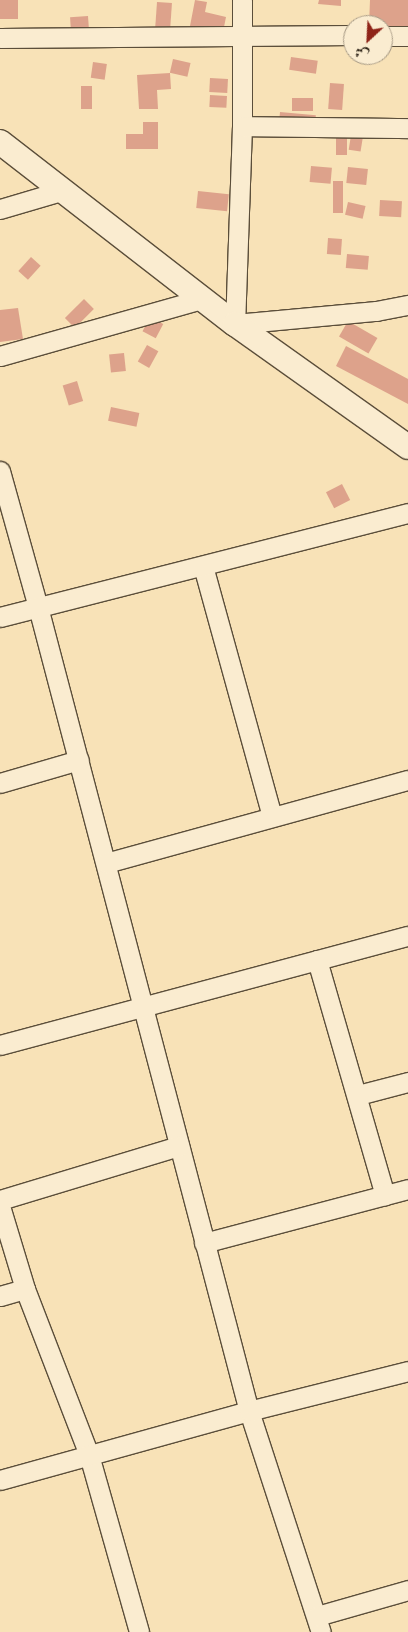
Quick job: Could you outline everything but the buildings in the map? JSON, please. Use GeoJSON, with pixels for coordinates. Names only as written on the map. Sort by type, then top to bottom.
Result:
{"type":"FeatureCollection","features":[{"type":"Feature","properties":{"kind":"street"},"geometry":{"type":"LineString","coordinates":[[235,324],[242,126],[242,0]]}},
{"type":"Feature","properties":{"kind":"street"},"geometry":{"type":"LineString","coordinates":[[0,38],[242,34],[343,36]]}},
{"type":"Feature","properties":{"kind":"street"},"geometry":{"type":"LineString","coordinates":[[393,36],[408,36]]}},
{"type":"Feature","properties":{"kind":"street"},"geometry":{"type":"LineString","coordinates":[[242,126],[408,128]]}},
{"type":"Feature","properties":{"kind":"street"},"geometry":{"type":"LineString","coordinates":[[0,142],[235,324],[408,447]]}},
{"type":"Feature","properties":{"kind":"street"},"geometry":{"type":"LineString","coordinates":[[0,209],[61,190]]}},
{"type":"Feature","properties":{"kind":"street"},"geometry":{"type":"LineString","coordinates":[[0,356],[202,299]]}},
{"type":"Feature","properties":{"kind":"street"},"geometry":{"type":"LineString","coordinates":[[235,324],[376,311],[408,305]]}},
{"type":"Feature","properties":{"kind":"street"},"geometry":{"type":"LineString","coordinates":[[0,470],[79,760],[204,1243],[250,1411],[319,1624],[408,1590]]}},
{"type":"Feature","properties":{"kind":"street"},"geometry":{"type":"LineString","coordinates":[[0,617],[408,513]]}},
{"type":"Feature","properties":{"kind":"street"},"geometry":{"type":"LineString","coordinates":[[203,566],[272,817]]}},
{"type":"Feature","properties":{"kind":"street"},"geometry":{"type":"LineString","coordinates":[[0,783],[79,760]]}},
{"type":"Feature","properties":{"kind":"street"},"geometry":{"type":"LineString","coordinates":[[106,863],[408,780]]}},
{"type":"Feature","properties":{"kind":"street"},"geometry":{"type":"LineString","coordinates":[[0,1045],[408,936]]}},
{"type":"Feature","properties":{"kind":"street"},"geometry":{"type":"LineString","coordinates":[[317,960],[358,1095],[385,1195]]}},
{"type":"Feature","properties":{"kind":"street"},"geometry":{"type":"LineString","coordinates":[[358,1095],[408,1082]]}},
{"type":"Feature","properties":{"kind":"street"},"geometry":{"type":"LineString","coordinates":[[0,1200],[179,1146]]}},
{"type":"Feature","properties":{"kind":"street"},"geometry":{"type":"LineString","coordinates":[[204,1243],[408,1189]]}},
{"type":"Feature","properties":{"kind":"street"},"geometry":{"type":"LineString","coordinates":[[0,1206],[25,1289],[89,1455],[139,1632]]}},
{"type":"Feature","properties":{"kind":"street"},"geometry":{"type":"LineString","coordinates":[[0,1296],[25,1289]]}},
{"type":"Feature","properties":{"kind":"street"},"geometry":{"type":"LineString","coordinates":[[0,1480],[250,1411],[408,1371]]}}]}
